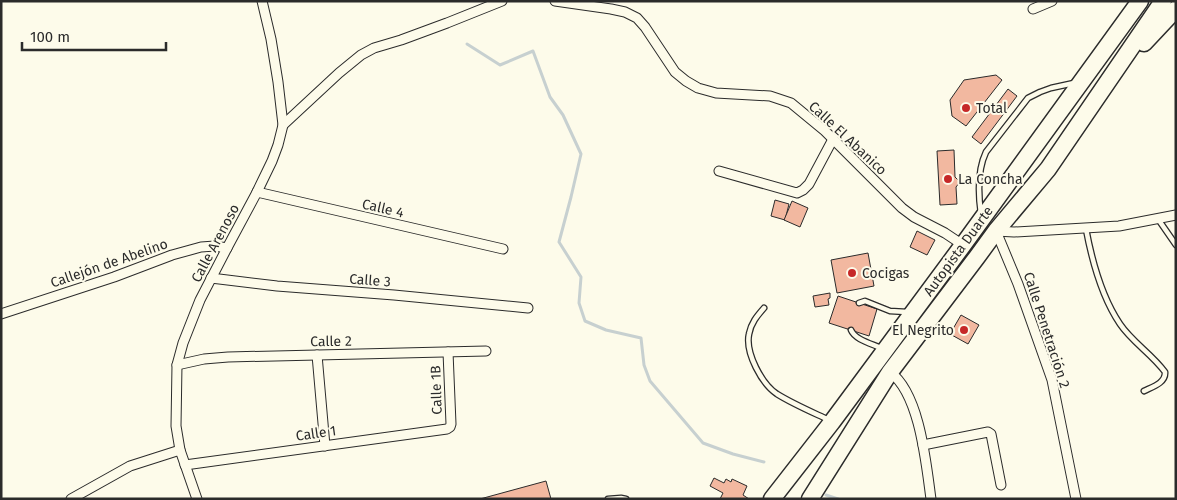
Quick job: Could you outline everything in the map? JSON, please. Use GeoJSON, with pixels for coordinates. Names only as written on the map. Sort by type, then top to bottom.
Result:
{"type":"FeatureCollection","features":[{"type":"Feature","properties":{"kind":"highway","name":"Autopista Duarte"},"geometry":{"type":"LineString","coordinates":[[772,499],[886,350],[1140,1]]}},
{"type":"Feature","properties":{"kind":"highway","name":"Autopista Duarte"},"geometry":{"type":"LineString","coordinates":[[810,499],[890,372],[996,231],[1048,169],[1163,1]]}},
{"type":"Feature","properties":{"kind":"highway"},"geometry":{"type":"LineString","coordinates":[[1084,117],[1145,42],[1176,9]]}},
{"type":"Feature","properties":{"kind":"street","name":"Calle Arenoso"},"geometry":{"type":"LineString","coordinates":[[197,499],[180,450],[176,426],[177,365],[183,343],[200,300],[226,248],[258,192],[278,145],[282,125],[278,82],[262,1]]}},
{"type":"Feature","properties":{"kind":"street"},"geometry":{"type":"LineString","coordinates":[[282,125],[361,55],[374,48],[429,30],[502,1]]}},
{"type":"Feature","properties":{"kind":"street","name":"Calle El Abanico"},"geometry":{"type":"LineString","coordinates":[[555,1],[584,3],[610,8],[637,18],[675,72],[686,82],[698,88],[716,93],[770,96],[791,104],[825,131],[902,208],[963,245]]}},
{"type":"Feature","properties":{"kind":"street"},"geometry":{"type":"LineString","coordinates":[[1032,9],[1052,1]]}},
{"type":"Feature","properties":{"kind":"street"},"geometry":{"type":"LineString","coordinates":[[719,171],[797,193],[809,184],[833,139]]}},
{"type":"Feature","properties":{"kind":"street","name":"Calle 4"},"geometry":{"type":"LineString","coordinates":[[258,192],[503,249]]}},
{"type":"Feature","properties":{"kind":"street"},"geometry":{"type":"LineString","coordinates":[[996,231],[1086,229],[1119,226],[1176,215]]}},
{"type":"Feature","properties":{"kind":"street","name":"Calle Penetración 2"},"geometry":{"type":"LineString","coordinates":[[996,231],[1018,284],[1052,380],[1076,499]]}},
{"type":"Feature","properties":{"kind":"street","name":"Callejón de Abelino"},"geometry":{"type":"LineString","coordinates":[[1,314],[114,277],[182,252],[201,247],[215,246],[226,248]]}},
{"type":"Feature","properties":{"kind":"street","name":"Calle 3"},"geometry":{"type":"LineString","coordinates":[[211,278],[277,286],[528,308]]}},
{"type":"Feature","properties":{"kind":"street","name":"Calle 2"},"geometry":{"type":"LineString","coordinates":[[177,365],[204,359],[228,357],[486,351]]}},
{"type":"Feature","properties":{"kind":"street","name":"Calle 1B"},"geometry":{"type":"LineString","coordinates":[[448,352],[450,427]]}},
{"type":"Feature","properties":{"kind":"street"},"geometry":{"type":"LineString","coordinates":[[317,355],[325,446]]}},
{"type":"Feature","properties":{"kind":"street"},"geometry":{"type":"LineString","coordinates":[[890,372],[897,377],[914,406],[932,499]]}},
{"type":"Feature","properties":{"kind":"street","name":"Calle 1"},"geometry":{"type":"LineString","coordinates":[[185,465],[447,429],[450,427]]}},
{"type":"Feature","properties":{"kind":"street"},"geometry":{"type":"LineString","coordinates":[[923,445],[988,432],[992,434],[1000,485]]}},
{"type":"Feature","properties":{"kind":"street"},"geometry":{"type":"LineString","coordinates":[[71,499],[130,466],[180,450]]}},
{"type":"Feature","properties":{"kind":"lane"},"geometry":{"type":"LineString","coordinates":[[981,219],[978,196],[980,172],[986,152],[1028,98],[1051,88],[1082,81]]}},
{"type":"Feature","properties":{"kind":"lane"},"geometry":{"type":"LineString","coordinates":[[1158,219],[1176,245]]}},
{"type":"Feature","properties":{"kind":"lane"},"geometry":{"type":"LineString","coordinates":[[1086,229],[1096,273],[1106,300],[1120,324],[1165,372],[1166,376],[1162,382],[1144,391]]}},
{"type":"Feature","properties":{"kind":"lane"},"geometry":{"type":"LineString","coordinates":[[859,303],[865,301],[890,312],[913,312]]}},
{"type":"Feature","properties":{"kind":"lane"},"geometry":{"type":"LineString","coordinates":[[764,308],[753,320],[748,336],[750,351],[756,369],[776,394],[832,422]]}},
{"type":"Feature","properties":{"kind":"lane"},"geometry":{"type":"LineString","coordinates":[[851,330],[856,336],[886,350]]}},
{"type":"Feature","properties":{"kind":"lane"},"geometry":{"type":"LineString","coordinates":[[608,499],[626,499]]}},
{"type":"Feature","properties":{"kind":"building","name":"Total"},"geometry":{"type":"Polygon","coordinates":[[[996,75],[1002,80],[966,126],[952,116],[950,100],[964,80],[996,75]]]}},
{"type":"Feature","properties":{"kind":"building"},"geometry":{"type":"Polygon","coordinates":[[[1008,89],[1017,96],[981,144],[972,137],[1008,89]]]}},
{"type":"Feature","properties":{"kind":"building","name":"La Concha"},"geometry":{"type":"Polygon","coordinates":[[[954,150],[955,177],[960,182],[956,187],[957,204],[940,205],[937,151],[954,150]]]}},
{"type":"Feature","properties":{"kind":"building"},"geometry":{"type":"Polygon","coordinates":[[[775,200],[789,204],[785,220],[771,216],[775,200]]]}},
{"type":"Feature","properties":{"kind":"building"},"geometry":{"type":"Polygon","coordinates":[[[792,201],[808,208],[800,227],[784,220],[792,201]]]}},
{"type":"Feature","properties":{"kind":"building"},"geometry":{"type":"Polygon","coordinates":[[[917,231],[935,240],[927,255],[910,247],[917,231]]]}},
{"type":"Feature","properties":{"kind":"building","name":"Cocigas"},"geometry":{"type":"Polygon","coordinates":[[[868,253],[874,286],[837,293],[831,260],[868,253]]]}},
{"type":"Feature","properties":{"kind":"building"},"geometry":{"type":"Polygon","coordinates":[[[830,293],[829,305],[815,307],[813,296],[830,293]]]}},
{"type":"Feature","properties":{"kind":"building","name":"Cocigas"},"geometry":{"type":"Polygon","coordinates":[[[838,296],[877,309],[869,336],[829,323],[838,296]]]}},
{"type":"Feature","properties":{"kind":"building","name":"El Negrito"},"geometry":{"type":"Polygon","coordinates":[[[961,315],[979,325],[968,344],[950,334],[961,315]]]}},
{"type":"Feature","properties":{"kind":"building"},"geometry":{"type":"Polygon","coordinates":[[[714,478],[724,483],[726,479],[731,482],[732,479],[747,486],[743,495],[749,499],[720,499],[723,493],[710,486],[714,478]]]}},
{"type":"Feature","properties":{"kind":"building"},"geometry":{"type":"Polygon","coordinates":[[[546,481],[551,499],[480,499],[546,481]]]}},
{"type":"Feature","properties":{"kind":"waterway"},"geometry":{"type":"LineString","coordinates":[[467,44],[500,65],[533,51],[550,97],[563,115],[581,154],[559,242],[581,277],[579,303],[585,321],[606,330],[641,338],[644,365],[650,381],[703,443],[733,454],[764,462]]}},
{"type":"Feature","properties":{"kind":"waterway"},"geometry":{"type":"LineString","coordinates":[[826,495],[838,499]]}},
{"type":"Feature","properties":{"kind":"place","name":"Total"},"geometry":{"type":"Point","coordinates":[966,108]}},
{"type":"Feature","properties":{"kind":"place","name":"La Concha"},"geometry":{"type":"Point","coordinates":[948,179]}},
{"type":"Feature","properties":{"kind":"place","name":"Cocigas"},"geometry":{"type":"Point","coordinates":[852,273]}},
{"type":"Feature","properties":{"kind":"place","name":"El Negrito"},"geometry":{"type":"Point","coordinates":[964,330]}}]}
